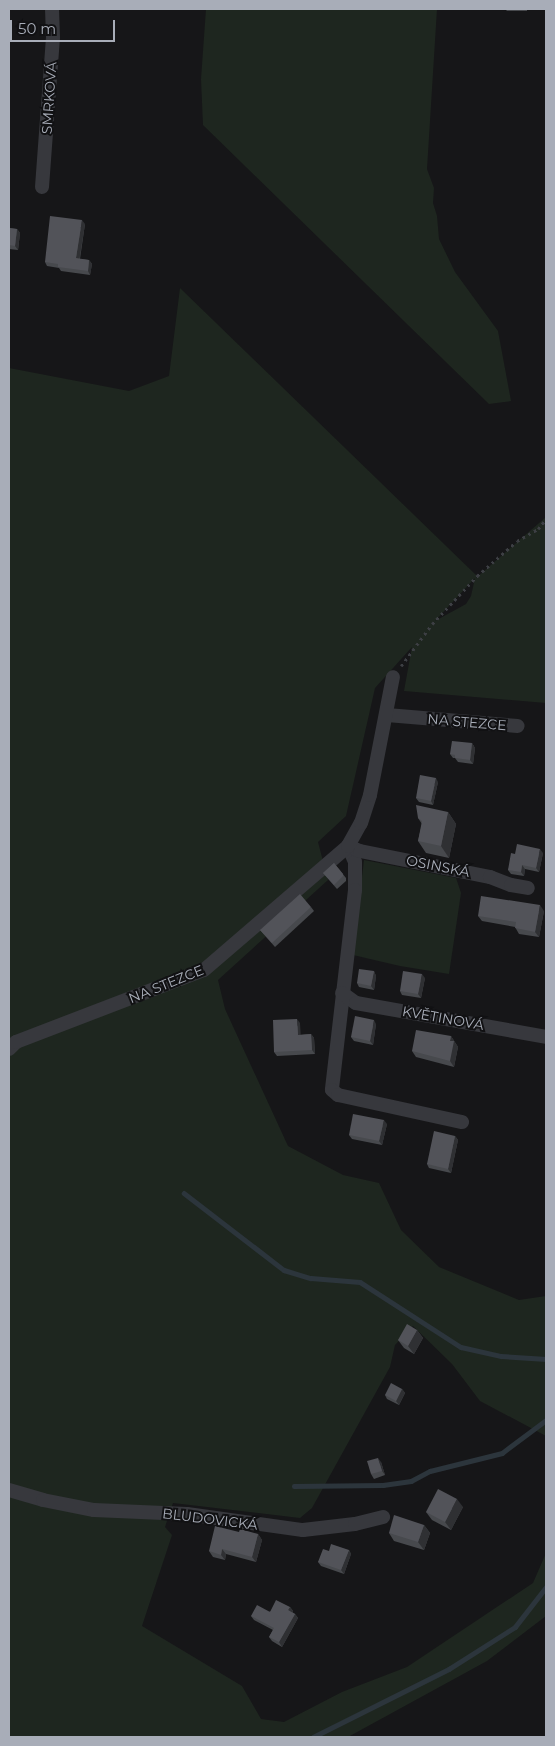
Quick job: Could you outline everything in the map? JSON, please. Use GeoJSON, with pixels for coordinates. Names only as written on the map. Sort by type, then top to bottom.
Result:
{"type":"FeatureCollection","features":[{"type":"Feature","properties":{"kind":"street","name":"SMRKOVÁ"},"geometry":{"type":"LineString","coordinates":[[42,187],[53,37],[52,9]]}},
{"type":"Feature","properties":{"kind":"street","name":"NA STEZCE"},"geometry":{"type":"LineString","coordinates":[[9,1049],[16,1042],[204,970],[348,846],[361,823],[370,795],[393,677]]}},
{"type":"Feature","properties":{"kind":"street","name":"NA STEZCE"},"geometry":{"type":"LineString","coordinates":[[387,715],[518,726]]}},
{"type":"Feature","properties":{"kind":"street","name":"OSINSKÁ"},"geometry":{"type":"LineString","coordinates":[[348,846],[490,877],[511,885],[528,888]]}},
{"type":"Feature","properties":{"kind":"street"},"geometry":{"type":"LineString","coordinates":[[348,846],[355,862],[356,873],[333,1093],[462,1122]]}},
{"type":"Feature","properties":{"kind":"street","name":"KVĚTINOVÁ"},"geometry":{"type":"LineString","coordinates":[[342,993],[356,1003],[546,1037]]}},
{"type":"Feature","properties":{"kind":"street","name":"BLUDOVICKÁ"},"geometry":{"type":"LineString","coordinates":[[9,1490],[43,1500],[94,1510],[187,1514],[303,1530],[355,1524],[383,1517]]}},
{"type":"Feature","properties":{"kind":"path"},"geometry":{"type":"LineString","coordinates":[[393,677],[432,624],[477,576],[517,541],[538,529],[546,519]]}},
{"type":"Feature","properties":{"kind":"shaded area"},"geometry":{"type":"Polygon","coordinates":[[[206,9],[437,9],[427,169],[434,188],[433,203],[437,216],[439,239],[455,272],[498,331],[511,401],[489,404],[203,125],[201,79],[206,9]]]}},
{"type":"Feature","properties":{"kind":"shaded area"},"geometry":{"type":"Polygon","coordinates":[[[180,288],[477,576],[476,578],[546,517],[546,703],[404,691],[412,647],[375,688],[346,816],[318,842],[328,880],[218,980],[225,1009],[288,1146],[343,1175],[379,1183],[401,1230],[439,1267],[519,1300],[546,1296],[546,1436],[480,1401],[452,1364],[413,1326],[395,1345],[390,1367],[312,1508],[300,1518],[173,1503],[165,1527],[172,1535],[142,1626],[242,1686],[261,1719],[284,1722],[342,1692],[407,1667],[533,1583],[546,1553],[546,1616],[487,1661],[348,1737],[9,1737],[9,368],[129,391],[169,376],[180,288]],[[475,578],[435,621],[466,604],[471,596],[475,578]]]}},
{"type":"Feature","properties":{"kind":"shaded area"},"geometry":{"type":"Polygon","coordinates":[[[364,860],[456,878],[461,893],[449,974],[400,966],[353,955],[364,860]]]}},
{"type":"Feature","properties":{"kind":"building"},"geometry":{"type":"Polygon","coordinates":[[[50,216],[82,220],[76,258],[89,260],[88,271],[58,267],[58,264],[45,262],[50,216]]]}},
{"type":"Feature","properties":{"kind":"building"},"geometry":{"type":"Polygon","coordinates":[[[9,228],[17,229],[15,246],[9,245],[9,228]]]}},
{"type":"Feature","properties":{"kind":"building"},"geometry":{"type":"Polygon","coordinates":[[[452,741],[472,743],[470,760],[455,758],[455,755],[450,754],[452,741]]]}},
{"type":"Feature","properties":{"kind":"building"},"geometry":{"type":"Polygon","coordinates":[[[420,775],[436,778],[431,801],[416,798],[420,775]]]}},
{"type":"Feature","properties":{"kind":"building"},"geometry":{"type":"Polygon","coordinates":[[[416,805],[448,812],[441,846],[418,841],[422,821],[418,818],[416,805]]]}},
{"type":"Feature","properties":{"kind":"building"},"geometry":{"type":"Polygon","coordinates":[[[517,844],[540,849],[536,868],[522,865],[521,872],[508,870],[511,853],[515,854],[517,844]]]}},
{"type":"Feature","properties":{"kind":"building"},"geometry":{"type":"Polygon","coordinates":[[[334,863],[343,876],[334,885],[323,873],[334,863]]]}},
{"type":"Feature","properties":{"kind":"building"},"geometry":{"type":"Polygon","coordinates":[[[300,894],[311,907],[272,943],[260,930],[300,894]]]}},
{"type":"Feature","properties":{"kind":"building"},"geometry":{"type":"Polygon","coordinates":[[[481,896],[540,905],[535,932],[515,928],[516,922],[478,916],[481,896]]]}},
{"type":"Feature","properties":{"kind":"building"},"geometry":{"type":"Polygon","coordinates":[[[359,969],[374,971],[371,986],[357,983],[359,969]]]}},
{"type":"Feature","properties":{"kind":"building"},"geometry":{"type":"Polygon","coordinates":[[[403,971],[422,974],[418,994],[400,991],[403,971]]]}},
{"type":"Feature","properties":{"kind":"building"},"geometry":{"type":"Polygon","coordinates":[[[355,1016],[374,1020],[370,1041],[351,1037],[355,1016]]]}},
{"type":"Feature","properties":{"kind":"building"},"geometry":{"type":"Polygon","coordinates":[[[297,1019],[298,1035],[311,1034],[312,1050],[274,1052],[273,1020],[297,1019]]]}},
{"type":"Feature","properties":{"kind":"building"},"geometry":{"type":"Polygon","coordinates":[[[416,1030],[451,1036],[450,1041],[454,1041],[450,1061],[412,1051],[416,1030]]]}},
{"type":"Feature","properties":{"kind":"building"},"geometry":{"type":"Polygon","coordinates":[[[353,1114],[384,1120],[379,1141],[349,1135],[353,1114]]]}},
{"type":"Feature","properties":{"kind":"building"},"geometry":{"type":"Polygon","coordinates":[[[434,1131],[455,1136],[448,1169],[427,1164],[434,1131]]]}},
{"type":"Feature","properties":{"kind":"building"},"geometry":{"type":"Polygon","coordinates":[[[407,1324],[417,1330],[408,1346],[398,1340],[407,1324]]]}},
{"type":"Feature","properties":{"kind":"building"},"geometry":{"type":"Polygon","coordinates":[[[391,1383],[402,1389],[396,1401],[385,1395],[391,1383]]]}},
{"type":"Feature","properties":{"kind":"building"},"geometry":{"type":"Polygon","coordinates":[[[378,1458],[382,1471],[371,1474],[367,1461],[378,1458]]]}},
{"type":"Feature","properties":{"kind":"building"},"geometry":{"type":"Polygon","coordinates":[[[438,1489],[457,1499],[445,1522],[426,1512],[438,1489]]]}},
{"type":"Feature","properties":{"kind":"building"},"geometry":{"type":"Polygon","coordinates":[[[394,1515],[424,1525],[418,1542],[389,1533],[394,1515]]]}},
{"type":"Feature","properties":{"kind":"building"},"geometry":{"type":"Polygon","coordinates":[[[215,1526],[239,1532],[240,1529],[258,1534],[252,1557],[222,1549],[221,1555],[209,1551],[215,1526]]]}},
{"type":"Feature","properties":{"kind":"building"},"geometry":{"type":"Polygon","coordinates":[[[331,1544],[349,1550],[341,1570],[318,1562],[323,1549],[329,1551],[331,1544]]]}},
{"type":"Feature","properties":{"kind":"building"},"geometry":{"type":"Polygon","coordinates":[[[276,1600],[290,1607],[288,1610],[295,1614],[279,1642],[269,1637],[274,1628],[251,1616],[257,1605],[270,1612],[276,1600]]]}},
{"type":"Feature","properties":{"kind":"waterway"},"geometry":{"type":"LineString","coordinates":[[184,1193],[284,1270],[311,1278],[360,1282],[461,1347],[501,1356],[546,1359]]}},
{"type":"Feature","properties":{"kind":"waterway"},"geometry":{"type":"LineString","coordinates":[[294,1486],[383,1485],[411,1481],[430,1471],[502,1453],[546,1420]]}},
{"type":"Feature","properties":{"kind":"waterway"},"geometry":{"type":"LineString","coordinates":[[313,1737],[449,1669],[515,1627],[546,1587]]}}]}
